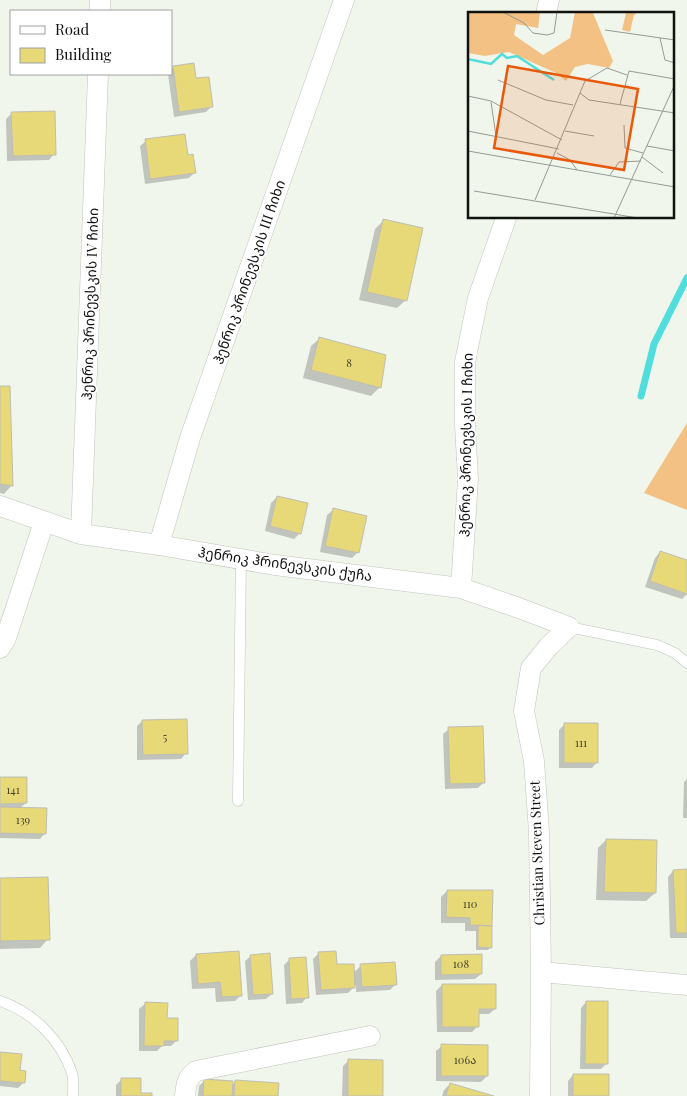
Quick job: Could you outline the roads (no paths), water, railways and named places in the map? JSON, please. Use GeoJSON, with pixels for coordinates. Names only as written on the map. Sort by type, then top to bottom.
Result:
{"type":"FeatureCollection","features":[{"type":"Feature","properties":{"kind":"street","name":"ჰენრიკ პრინევსკის III ჩიხი"},"geometry":{"type":"LineString","coordinates":[[159,545],[190,438],[344,0]]}},
{"type":"Feature","properties":{"kind":"street","name":"ჰენრიკ პრინევსკის IV ჩიხი"},"geometry":{"type":"LineString","coordinates":[[81,534],[98,75]]}},
{"type":"Feature","properties":{"kind":"street","name":"ჰენრიკ პრინევსკის I ჩიხი"},"geometry":{"type":"LineString","coordinates":[[460,588],[468,479],[465,425],[465,362],[478,298],[506,219]]}},
{"type":"Feature","properties":{"kind":"street","name":"ჰენრიკ ჰრინევსკის ქუჩა"},"geometry":{"type":"LineString","coordinates":[[0,506],[81,534],[275,565],[460,588],[569,627]]}},
{"type":"Feature","properties":{"kind":"street"},"geometry":{"type":"LineString","coordinates":[[0,648],[6,638],[44,522]]}},
{"type":"Feature","properties":{"kind":"street","name":"Christian Steven Street"},"geometry":{"type":"LineString","coordinates":[[540,1096],[540,832],[534,761],[524,711],[531,668],[549,646],[569,627]]}},
{"type":"Feature","properties":{"kind":"street"},"geometry":{"type":"LineString","coordinates":[[541,972],[687,985]]}},
{"type":"Feature","properties":{"kind":"street"},"geometry":{"type":"LineString","coordinates":[[185,1096],[186,1083],[196,1071],[370,1036]]}},
{"type":"Feature","properties":{"kind":"lane"},"geometry":{"type":"LineString","coordinates":[[238,801],[241,559]]}},
{"type":"Feature","properties":{"kind":"lane"},"geometry":{"type":"LineString","coordinates":[[569,627],[657,645],[675,653],[687,663]]}},
{"type":"Feature","properties":{"kind":"lane"},"geometry":{"type":"LineString","coordinates":[[0,1001],[23,1012],[44,1028],[61,1047],[73,1075],[72,1096]]}},
{"type":"Feature","properties":{"kind":"waterway"},"geometry":{"type":"LineString","coordinates":[[641,396],[654,344],[687,278]]}}]}
